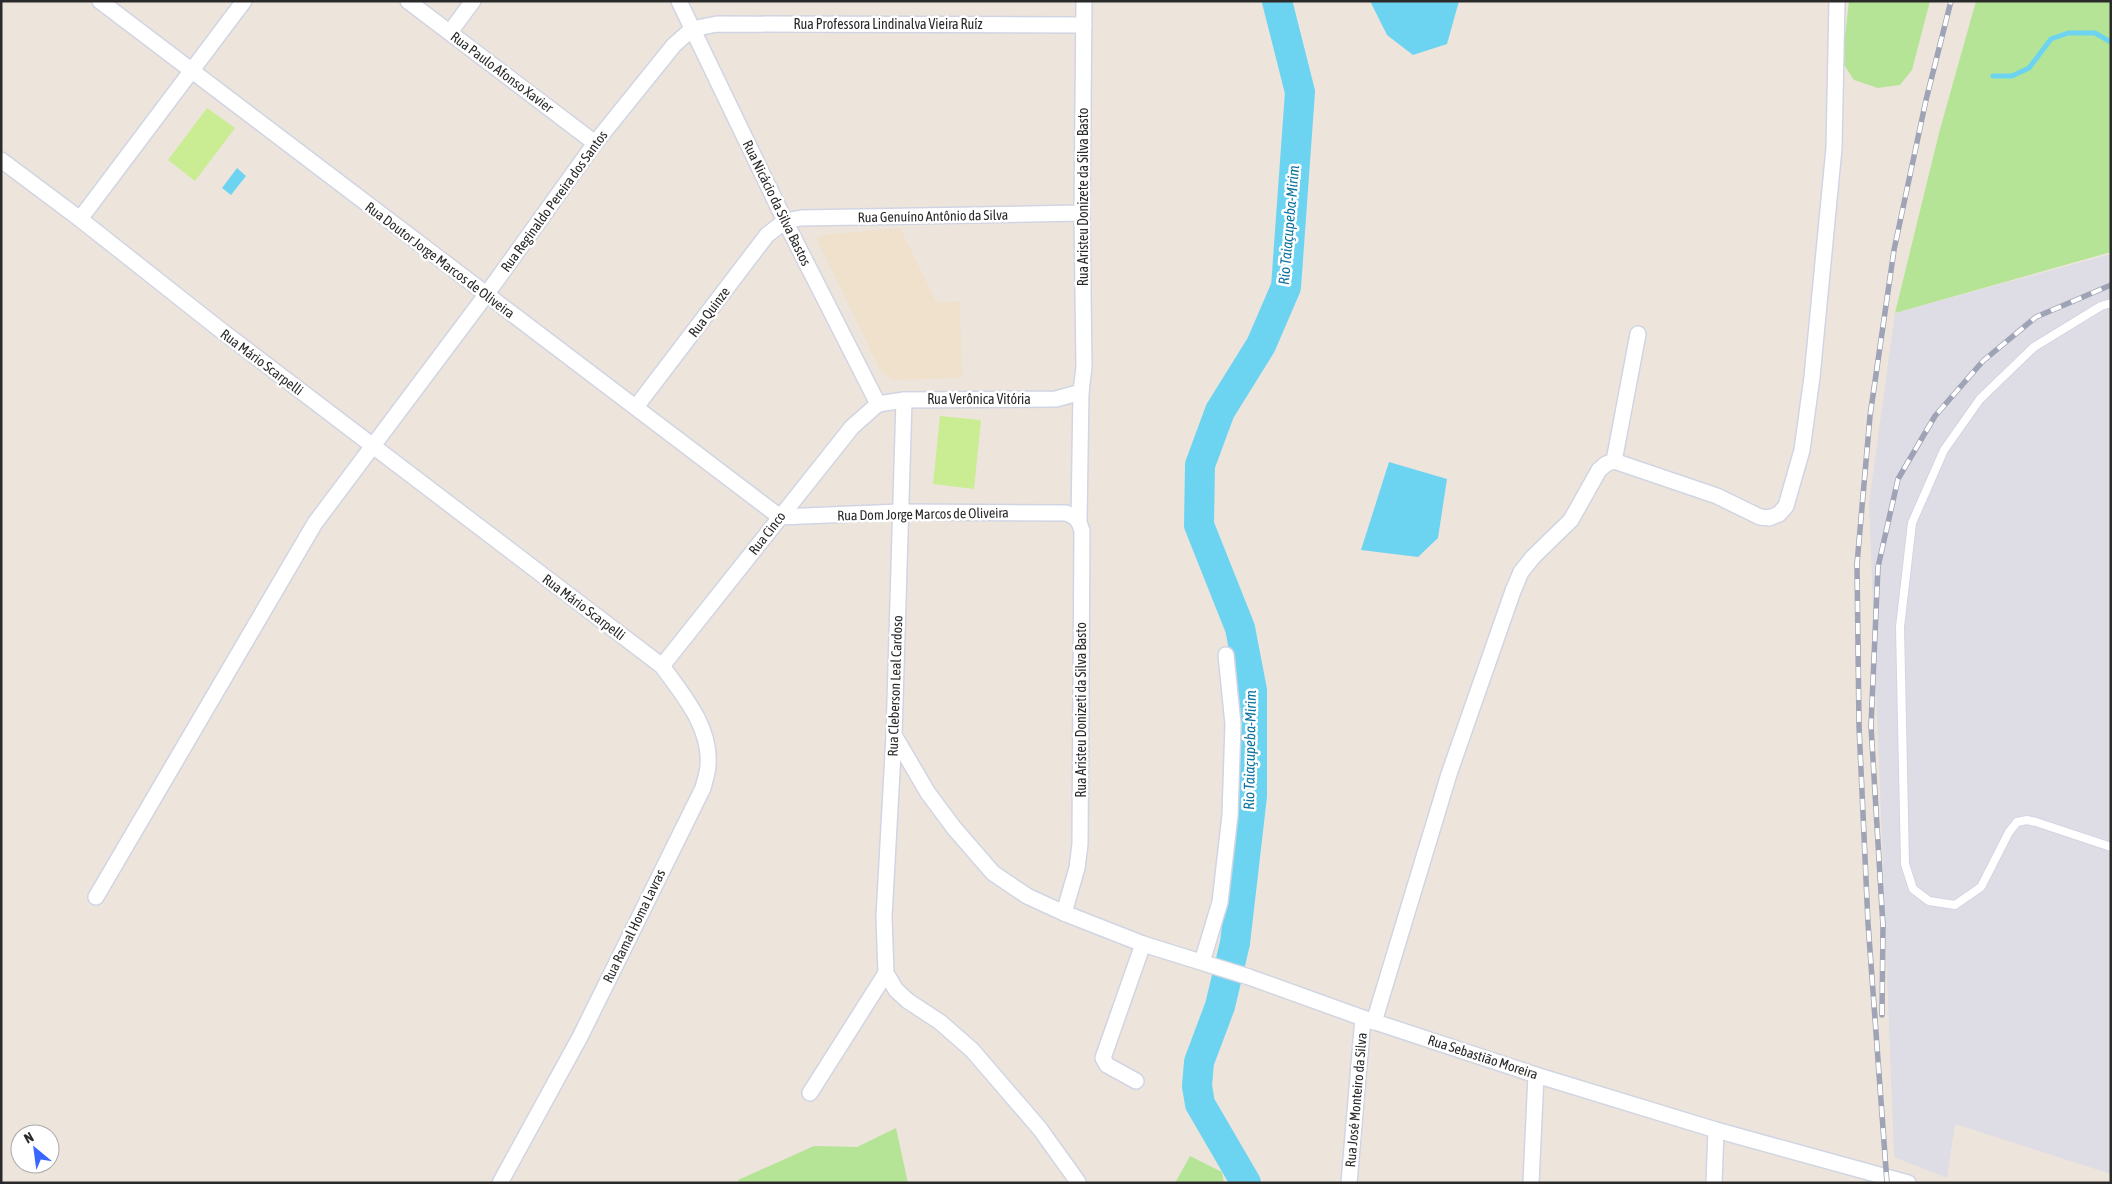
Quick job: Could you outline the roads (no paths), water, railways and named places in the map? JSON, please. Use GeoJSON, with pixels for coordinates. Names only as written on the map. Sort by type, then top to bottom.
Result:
{"type":"FeatureCollection","features":[{"type":"Feature","properties":{"kind":"street","name":"Rua Doutor Jorge Marcos de Oliveira"},"geometry":{"type":"LineString","coordinates":[[100,1],[780,517]]}},
{"type":"Feature","properties":{"kind":"street"},"geometry":{"type":"LineString","coordinates":[[80,219],[244,1]]}},
{"type":"Feature","properties":{"kind":"street","name":"Rua Paulo Afonso Xavier"},"geometry":{"type":"LineString","coordinates":[[408,1],[595,143]]}},
{"type":"Feature","properties":{"kind":"street"},"geometry":{"type":"LineString","coordinates":[[450,32],[473,1]]}},
{"type":"Feature","properties":{"kind":"street","name":"Rua Nicácio da Silva Bastos"},"geometry":{"type":"LineString","coordinates":[[679,1],[785,221],[878,404]]}},
{"type":"Feature","properties":{"kind":"street","name":"Rua Aristeu Donizete da Silva Basto"},"geometry":{"type":"LineString","coordinates":[[1079,521],[1081,392],[1084,367],[1082,213],[1084,1]]}},
{"type":"Feature","properties":{"kind":"street"},"geometry":{"type":"LineString","coordinates":[[1638,334],[1614,461],[1717,496],[1760,517],[1769,518],[1779,514],[1786,506],[1802,450],[1813,367],[1834,148],[1837,1]]}},
{"type":"Feature","properties":{"kind":"street","name":"Rua Professora Lindinalva Vieira Ruíz"},"geometry":{"type":"LineString","coordinates":[[692,29],[717,24],[1084,25]]}},
{"type":"Feature","properties":{"kind":"street","name":"Rua Reginaldo Pereira dos Santos"},"geometry":{"type":"LineString","coordinates":[[96,897],[315,523],[486,295],[595,143],[674,45],[692,29]]}},
{"type":"Feature","properties":{"kind":"street","name":"Rua Mário Scarpelli"},"geometry":{"type":"LineString","coordinates":[[1,160],[662,666]]}},
{"type":"Feature","properties":{"kind":"street","name":"Rua Genuíno Antônio da Silva"},"geometry":{"type":"LineString","coordinates":[[785,221],[801,218],[1082,213]]}},
{"type":"Feature","properties":{"kind":"street","name":"Rua Quinze"},"geometry":{"type":"LineString","coordinates":[[636,407],[767,235],[785,221]]}},
{"type":"Feature","properties":{"kind":"street","name":"Rua Verônica Vitória"},"geometry":{"type":"LineString","coordinates":[[878,404],[904,400],[1056,399],[1081,392]]}},
{"type":"Feature","properties":{"kind":"street","name":"Rua Cleberson Leal Cardoso"},"geometry":{"type":"LineString","coordinates":[[886,973],[884,917],[894,735],[904,400]]}},
{"type":"Feature","properties":{"kind":"street","name":"Rua Cinco"},"geometry":{"type":"LineString","coordinates":[[662,666],[852,427],[878,404]]}},
{"type":"Feature","properties":{"kind":"street","name":"Rua José Monteiro da Silva"},"geometry":{"type":"LineString","coordinates":[[1349,1183],[1369,1020],[1449,774],[1513,591],[1522,572],[1533,557],[1570,520],[1600,470],[1606,464],[1614,461]]}},
{"type":"Feature","properties":{"kind":"street","name":"Rua Dom Jorge Marcos de Oliveira"},"geometry":{"type":"LineString","coordinates":[[780,517],[900,512],[1066,513],[1075,516],[1079,521]]}},
{"type":"Feature","properties":{"kind":"street","name":"Rua Aristeu Donizeti da Silva Basto"},"geometry":{"type":"LineString","coordinates":[[1064,913],[1077,868],[1080,844],[1082,531],[1079,521]]}},
{"type":"Feature","properties":{"kind":"street"},"geometry":{"type":"LineString","coordinates":[[1202,962],[1220,902],[1230,815],[1233,724],[1226,655]]}},
{"type":"Feature","properties":{"kind":"street","name":"Rua Ramal Homa Lavras"},"geometry":{"type":"LineString","coordinates":[[500,1183],[580,1037],[703,788],[708,764],[705,736],[691,706],[662,666]]}},
{"type":"Feature","properties":{"kind":"street","name":"Rua Sebastião Moreira"},"geometry":{"type":"LineString","coordinates":[[894,735],[928,792],[954,828],[993,873],[1027,896],[1064,913],[1143,944],[1249,977],[1369,1020],[1536,1075],[1716,1130],[1908,1183]]}},
{"type":"Feature","properties":{"kind":"street"},"geometry":{"type":"LineString","coordinates":[[1136,1081],[1107,1065],[1103,1058],[1143,944]]}},
{"type":"Feature","properties":{"kind":"street"},"geometry":{"type":"LineString","coordinates":[[810,1093],[886,973],[896,990],[908,1001],[940,1022],[972,1050],[1040,1129],[1078,1182]]}},
{"type":"Feature","properties":{"kind":"street"},"geometry":{"type":"LineString","coordinates":[[1531,1183],[1536,1075]]}},
{"type":"Feature","properties":{"kind":"street"},"geometry":{"type":"LineString","coordinates":[[1714,1183],[1716,1130]]}},
{"type":"Feature","properties":{"kind":"lane"},"geometry":{"type":"LineString","coordinates":[[2111,303],[2101,306],[2034,347],[1980,399],[1944,450],[1912,523],[1900,627],[1905,864],[1913,889],[1929,901],[1955,905],[1981,887],[2009,832],[2017,822],[2027,820],[2036,822],[2111,847]]}},
{"type":"Feature","properties":{"kind":"water"},"geometry":{"type":"Polygon","coordinates":[[[1370,1],[1459,1],[1447,44],[1413,55],[1387,35],[1370,1]]]}},
{"type":"Feature","properties":{"kind":"water"},"geometry":{"type":"Polygon","coordinates":[[[237,168],[246,176],[231,195],[222,188],[237,168]]]}},
{"type":"Feature","properties":{"kind":"water"},"geometry":{"type":"Polygon","coordinates":[[[1389,462],[1447,479],[1438,538],[1418,557],[1361,550],[1389,462]]]}},
{"type":"Feature","properties":{"kind":"waterway","name":"Rio Taiaçupeba-Mirim"},"geometry":{"type":"LineString","coordinates":[[1246,1183],[1200,1104],[1197,1086],[1199,1062],[1220,1006],[1235,943],[1252,796],[1252,690],[1240,628],[1199,525],[1200,465],[1220,411],[1261,345],[1286,287],[1300,92],[1277,1]]}},
{"type":"Feature","properties":{"kind":"waterway"},"geometry":{"type":"LineString","coordinates":[[1993,76],[2012,76],[2029,68],[2051,39],[2068,33],[2095,33],[2111,42]]}},
{"type":"Feature","properties":{"kind":"railway"},"geometry":{"type":"LineString","coordinates":[[1887,1183],[1868,923],[1859,726],[1857,564],[1870,416],[1894,250],[1926,100],[1951,1]]}},
{"type":"Feature","properties":{"kind":"railway"},"geometry":{"type":"LineString","coordinates":[[1882,1015],[1883,926],[1871,726],[1878,567],[1898,479],[1935,416],[1983,361],[2036,317],[2111,285]]}}]}
